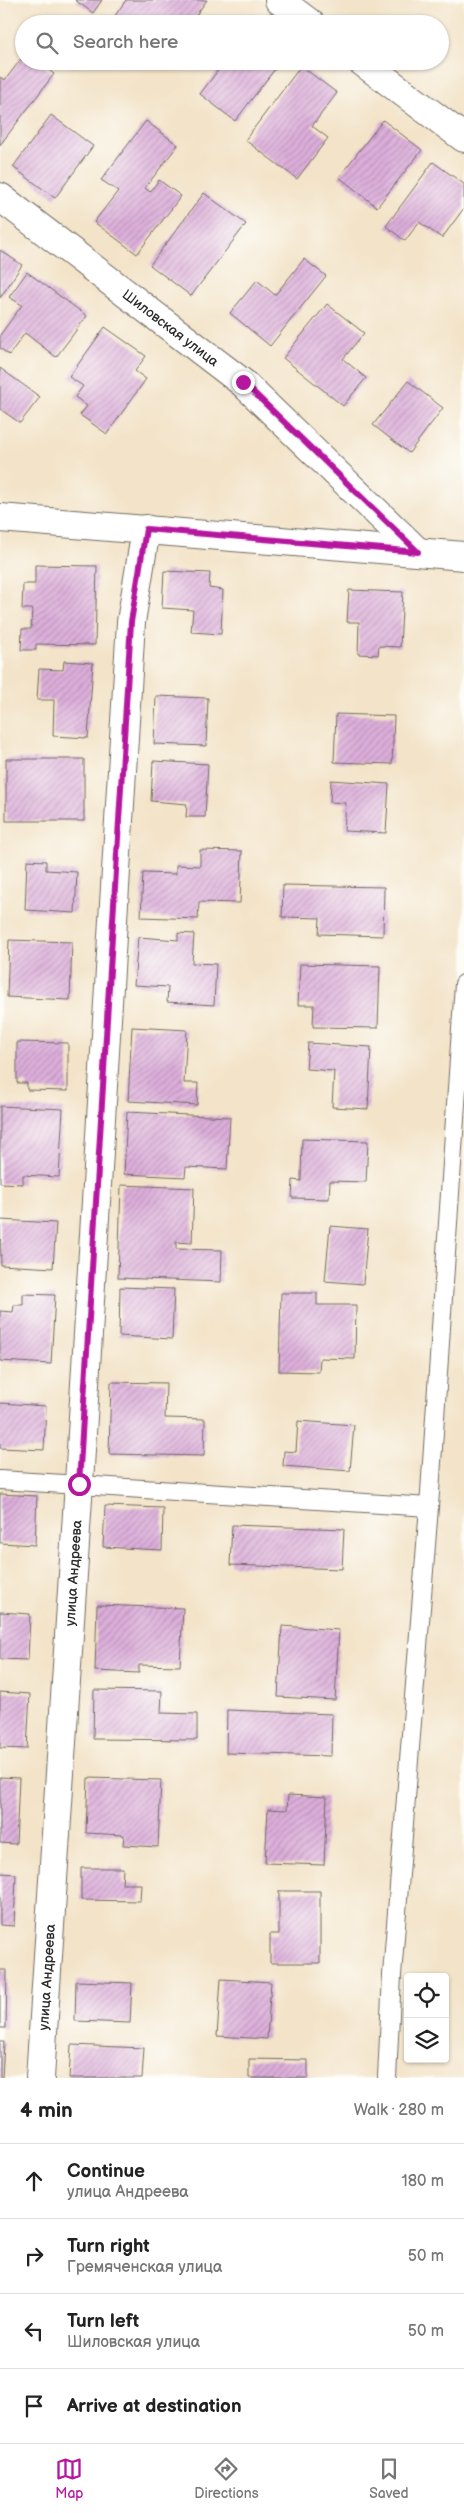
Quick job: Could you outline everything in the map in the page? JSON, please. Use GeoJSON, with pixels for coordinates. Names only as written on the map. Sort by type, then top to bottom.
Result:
{"type":"FeatureCollection","features":[{"type":"Feature","properties":{"kind":"street"},"geometry":{"type":"LineString","coordinates":[[279,0],[298,15]]}},
{"type":"Feature","properties":{"kind":"street"},"geometry":{"type":"LineString","coordinates":[[373,70],[464,138]]}},
{"type":"Feature","properties":{"kind":"street","name":"Шиловская улица"},"geometry":{"type":"LineString","coordinates":[[0,197],[243,382],[418,552]]}},
{"type":"Feature","properties":{"kind":"street"},"geometry":{"type":"LineString","coordinates":[[0,518],[464,556]]}},
{"type":"Feature","properties":{"kind":"street","name":"улица Андреева"},"geometry":{"type":"LineString","coordinates":[[40,2078],[79,1484],[131,622],[146,529]]}},
{"type":"Feature","properties":{"kind":"lane"},"geometry":{"type":"LineString","coordinates":[[387,2078],[392,1975],[430,1506],[464,984]]}},
{"type":"Feature","properties":{"kind":"lane"},"geometry":{"type":"LineString","coordinates":[[0,1480],[430,1506]]}},
{"type":"Feature","properties":{"kind":"building"},"geometry":{"type":"Polygon","coordinates":[[[75,0],[102,0],[93,13],[75,0]]]}},
{"type":"Feature","properties":{"kind":"building"},"geometry":{"type":"Polygon","coordinates":[[[126,0],[207,0],[196,15],[116,15],[126,0]]]}},
{"type":"Feature","properties":{"kind":"building"},"geometry":{"type":"Polygon","coordinates":[[[15,67],[15,70],[49,70],[54,74],[0,145],[0,77],[5,80],[15,67]]]}},
{"type":"Feature","properties":{"kind":"building"},"geometry":{"type":"Polygon","coordinates":[[[218,70],[274,70],[235,121],[200,94],[218,70]]]}},
{"type":"Feature","properties":{"kind":"building"},"geometry":{"type":"Polygon","coordinates":[[[298,70],[306,70],[337,93],[312,126],[328,138],[297,179],[245,140],[298,70]]]}},
{"type":"Feature","properties":{"kind":"building"},"geometry":{"type":"Polygon","coordinates":[[[51,115],[93,146],[55,198],[13,167],[51,115]]]}},
{"type":"Feature","properties":{"kind":"building"},"geometry":{"type":"Polygon","coordinates":[[[383,120],[422,150],[377,207],[339,177],[383,120]]]}},
{"type":"Feature","properties":{"kind":"building"},"geometry":{"type":"Polygon","coordinates":[[[146,121],[178,145],[145,188],[150,192],[159,180],[181,196],[137,254],[94,222],[118,191],[101,180],[146,121]]]}},
{"type":"Feature","properties":{"kind":"building"},"geometry":{"type":"Polygon","coordinates":[[[433,162],[464,184],[464,208],[442,238],[419,222],[405,241],[386,226],[433,162]]]}},
{"type":"Feature","properties":{"kind":"building"},"geometry":{"type":"Polygon","coordinates":[[[204,193],[246,224],[191,296],[150,265],[204,193]]]}},
{"type":"Feature","properties":{"kind":"building"},"geometry":{"type":"Polygon","coordinates":[[[0,250],[22,265],[0,298],[0,250]]]}},
{"type":"Feature","properties":{"kind":"building"},"geometry":{"type":"Polygon","coordinates":[[[304,259],[326,276],[270,346],[230,313],[257,280],[275,295],[304,259]]]}},
{"type":"Feature","properties":{"kind":"building"},"geometry":{"type":"Polygon","coordinates":[[[27,272],[87,316],[56,357],[25,333],[9,355],[0,348],[0,335],[22,305],[9,297],[27,272]]]}},
{"type":"Feature","properties":{"kind":"building"},"geometry":{"type":"Polygon","coordinates":[[[327,304],[364,333],[343,359],[366,378],[343,406],[283,358],[327,304]]]}},
{"type":"Feature","properties":{"kind":"building"},"geometry":{"type":"Polygon","coordinates":[[[105,327],[146,356],[135,371],[146,379],[107,434],[80,415],[87,406],[75,397],[83,386],[69,377],[105,327]]]}},
{"type":"Feature","properties":{"kind":"building"},"geometry":{"type":"Polygon","coordinates":[[[0,368],[40,397],[20,423],[0,409],[0,368]]]}},
{"type":"Feature","properties":{"kind":"building"},"geometry":{"type":"Polygon","coordinates":[[[408,381],[443,408],[409,453],[373,425],[408,381]]]}},
{"type":"Feature","properties":{"kind":"building"},"geometry":{"type":"Polygon","coordinates":[[[35,565],[97,566],[95,645],[36,644],[36,650],[21,650],[22,629],[31,629],[32,609],[22,609],[23,584],[35,584],[35,565]]]}},
{"type":"Feature","properties":{"kind":"building"},"geometry":{"type":"Polygon","coordinates":[[[164,571],[210,573],[209,588],[223,590],[221,634],[191,632],[193,610],[162,608],[164,571]]]}},
{"type":"Feature","properties":{"kind":"building"},"geometry":{"type":"Polygon","coordinates":[[[349,590],[403,592],[400,647],[379,646],[378,655],[358,654],[359,622],[347,622],[349,590]]]}},
{"type":"Feature","properties":{"kind":"building"},"geometry":{"type":"Polygon","coordinates":[[[64,661],[93,663],[88,738],[53,736],[54,700],[37,700],[39,669],[63,670],[64,661]]]}},
{"type":"Feature","properties":{"kind":"building"},"geometry":{"type":"Polygon","coordinates":[[[156,696],[208,698],[206,746],[154,744],[156,696]]]}},
{"type":"Feature","properties":{"kind":"building"},"geometry":{"type":"Polygon","coordinates":[[[336,714],[394,716],[392,764],[334,762],[336,714]]]}},
{"type":"Feature","properties":{"kind":"building"},"geometry":{"type":"Polygon","coordinates":[[[6,759],[84,759],[84,821],[6,821],[6,759]]]}},
{"type":"Feature","properties":{"kind":"building"},"geometry":{"type":"Polygon","coordinates":[[[153,761],[208,764],[205,817],[186,817],[187,804],[151,801],[153,761]]]}},
{"type":"Feature","properties":{"kind":"building"},"geometry":{"type":"Polygon","coordinates":[[[331,780],[389,784],[386,833],[344,831],[346,803],[330,802],[331,780]]]}},
{"type":"Feature","properties":{"kind":"building"},"geometry":{"type":"Polygon","coordinates":[[[200,850],[242,851],[240,903],[199,902],[198,919],[141,917],[143,873],[176,874],[176,865],[200,866],[200,850]]]}},
{"type":"Feature","properties":{"kind":"building"},"geometry":{"type":"Polygon","coordinates":[[[27,860],[46,861],[46,870],[77,872],[75,913],[25,910],[27,860]]]}},
{"type":"Feature","properties":{"kind":"building"},"geometry":{"type":"Polygon","coordinates":[[[283,885],[384,887],[383,936],[319,934],[320,918],[282,917],[283,885]]]}},
{"type":"Feature","properties":{"kind":"building"},"geometry":{"type":"Polygon","coordinates":[[[178,933],[194,934],[192,963],[216,964],[214,1005],[167,1002],[168,987],[134,985],[138,937],[178,940],[178,933]]]}},
{"type":"Feature","properties":{"kind":"building"},"geometry":{"type":"Polygon","coordinates":[[[9,940],[72,942],[70,1000],[7,997],[9,940]]]}},
{"type":"Feature","properties":{"kind":"building"},"geometry":{"type":"Polygon","coordinates":[[[300,964],[380,966],[378,1028],[313,1027],[314,1005],[298,1005],[300,964]]]}},
{"type":"Feature","properties":{"kind":"building"},"geometry":{"type":"Polygon","coordinates":[[[132,1027],[187,1030],[184,1083],[198,1083],[197,1105],[128,1101],[132,1027]]]}},
{"type":"Feature","properties":{"kind":"building"},"geometry":{"type":"Polygon","coordinates":[[[17,1042],[68,1043],[68,1091],[27,1090],[27,1083],[17,1083],[17,1042]]]}},
{"type":"Feature","properties":{"kind":"building"},"geometry":{"type":"Polygon","coordinates":[[[308,1043],[371,1047],[368,1109],[332,1107],[334,1071],[306,1069],[308,1043]]]}},
{"type":"Feature","properties":{"kind":"building"},"geometry":{"type":"Polygon","coordinates":[[[0,1106],[63,1109],[59,1177],[23,1175],[23,1184],[0,1183],[0,1106]]]}},
{"type":"Feature","properties":{"kind":"building"},"geometry":{"type":"Polygon","coordinates":[[[127,1112],[230,1117],[227,1169],[186,1167],[185,1177],[124,1174],[127,1112]]]}},
{"type":"Feature","properties":{"kind":"building"},"geometry":{"type":"Polygon","coordinates":[[[302,1139],[368,1141],[366,1182],[330,1181],[329,1199],[292,1198],[293,1180],[301,1181],[302,1139]]]}},
{"type":"Feature","properties":{"kind":"building"},"geometry":{"type":"Polygon","coordinates":[[[121,1185],[194,1188],[192,1243],[176,1242],[176,1249],[222,1250],[221,1282],[118,1278],[121,1185]]]}},
{"type":"Feature","properties":{"kind":"building"},"geometry":{"type":"Polygon","coordinates":[[[0,1220],[56,1223],[53,1268],[1,1265],[0,1220]]]}},
{"type":"Feature","properties":{"kind":"building"},"geometry":{"type":"Polygon","coordinates":[[[330,1226],[368,1229],[363,1284],[325,1281],[330,1226]]]}},
{"type":"Feature","properties":{"kind":"building"},"geometry":{"type":"Polygon","coordinates":[[[120,1287],[174,1289],[172,1339],[119,1336],[120,1287]]]}},
{"type":"Feature","properties":{"kind":"building"},"geometry":{"type":"Polygon","coordinates":[[[281,1293],[317,1293],[317,1305],[356,1305],[355,1359],[320,1358],[319,1372],[279,1371],[281,1293]]]}},
{"type":"Feature","properties":{"kind":"building"},"geometry":{"type":"Polygon","coordinates":[[[23,1294],[55,1295],[51,1364],[0,1361],[0,1311],[13,1312],[14,1305],[23,1305],[23,1294]]]}},
{"type":"Feature","properties":{"kind":"building"},"geometry":{"type":"Polygon","coordinates":[[[111,1382],[166,1383],[165,1418],[205,1419],[204,1456],[109,1454],[111,1382]]]}},
{"type":"Feature","properties":{"kind":"building"},"geometry":{"type":"Polygon","coordinates":[[[0,1403],[46,1406],[44,1450],[0,1448],[0,1403]]]}},
{"type":"Feature","properties":{"kind":"building"},"geometry":{"type":"Polygon","coordinates":[[[298,1421],[354,1425],[350,1471],[283,1466],[284,1451],[296,1452],[298,1421]]]}},
{"type":"Feature","properties":{"kind":"building"},"geometry":{"type":"Polygon","coordinates":[[[0,1494],[37,1496],[35,1545],[0,1543],[0,1494]]]}},
{"type":"Feature","properties":{"kind":"building"},"geometry":{"type":"Polygon","coordinates":[[[105,1506],[163,1508],[162,1550],[103,1547],[105,1506]]]}},
{"type":"Feature","properties":{"kind":"building"},"geometry":{"type":"Polygon","coordinates":[[[232,1525],[344,1529],[342,1569],[230,1565],[232,1525]]]}},
{"type":"Feature","properties":{"kind":"building"},"geometry":{"type":"Polygon","coordinates":[[[97,1605],[183,1608],[180,1666],[139,1665],[139,1673],[95,1671],[97,1605]]]}},
{"type":"Feature","properties":{"kind":"building"},"geometry":{"type":"Polygon","coordinates":[[[0,1612],[30,1614],[28,1660],[0,1659],[0,1612]]]}},
{"type":"Feature","properties":{"kind":"building"},"geometry":{"type":"Polygon","coordinates":[[[282,1626],[339,1630],[335,1700],[278,1697],[282,1626]]]}},
{"type":"Feature","properties":{"kind":"building"},"geometry":{"type":"Polygon","coordinates":[[[94,1690],[162,1691],[161,1713],[197,1714],[197,1740],[93,1739],[94,1690]]]}},
{"type":"Feature","properties":{"kind":"building"},"geometry":{"type":"Polygon","coordinates":[[[0,1692],[30,1694],[27,1749],[0,1748],[0,1692]]]}},
{"type":"Feature","properties":{"kind":"building"},"geometry":{"type":"Polygon","coordinates":[[[227,1710],[332,1714],[331,1756],[226,1753],[227,1710]]]}},
{"type":"Feature","properties":{"kind":"building"},"geometry":{"type":"Polygon","coordinates":[[[0,1777],[19,1778],[16,1844],[0,1843],[0,1777]]]}},
{"type":"Feature","properties":{"kind":"building"},"geometry":{"type":"Polygon","coordinates":[[[88,1778],[161,1780],[158,1847],[123,1845],[124,1835],[86,1833],[88,1778]]]}},
{"type":"Feature","properties":{"kind":"building"},"geometry":{"type":"Polygon","coordinates":[[[288,1795],[327,1797],[324,1865],[265,1863],[268,1809],[287,1810],[288,1795]]]}},
{"type":"Feature","properties":{"kind":"building"},"geometry":{"type":"Polygon","coordinates":[[[81,1868],[123,1868],[122,1884],[141,1884],[140,1901],[81,1900],[81,1868]]]}},
{"type":"Feature","properties":{"kind":"building"},"geometry":{"type":"Polygon","coordinates":[[[0,1873],[16,1874],[14,1926],[0,1925],[0,1873]]]}},
{"type":"Feature","properties":{"kind":"building"},"geometry":{"type":"Polygon","coordinates":[[[279,1891],[320,1891],[320,1963],[270,1963],[270,1934],[279,1934],[279,1891]]]}},
{"type":"Feature","properties":{"kind":"building"},"geometry":{"type":"Polygon","coordinates":[[[0,1970],[7,1970],[6,2028],[0,2028],[0,1970]]]}},
{"type":"Feature","properties":{"kind":"building"},"geometry":{"type":"Polygon","coordinates":[[[221,1979],[271,1982],[267,2039],[217,2036],[221,1979]]]}},
{"type":"Feature","properties":{"kind":"building"},"geometry":{"type":"Polygon","coordinates":[[[76,1981],[132,1983],[130,2023],[75,2021],[76,1981]]]}},
{"type":"Feature","properties":{"kind":"building"},"geometry":{"type":"Polygon","coordinates":[[[0,2042],[4,2042],[2,2078],[0,2078],[0,2042]]]}},
{"type":"Feature","properties":{"kind":"building"},"geometry":{"type":"Polygon","coordinates":[[[71,2045],[144,2048],[142,2078],[69,2078],[71,2045]]]}},
{"type":"Feature","properties":{"kind":"building"},"geometry":{"type":"Polygon","coordinates":[[[249,2059],[308,2060],[308,2078],[249,2078],[249,2059]]]}},
{"type":"Feature","properties":{"kind":"route"},"geometry":{"type":"LineString","coordinates":[[79,1484],[131,622],[146,529],[418,552],[243,382]]}}]}
